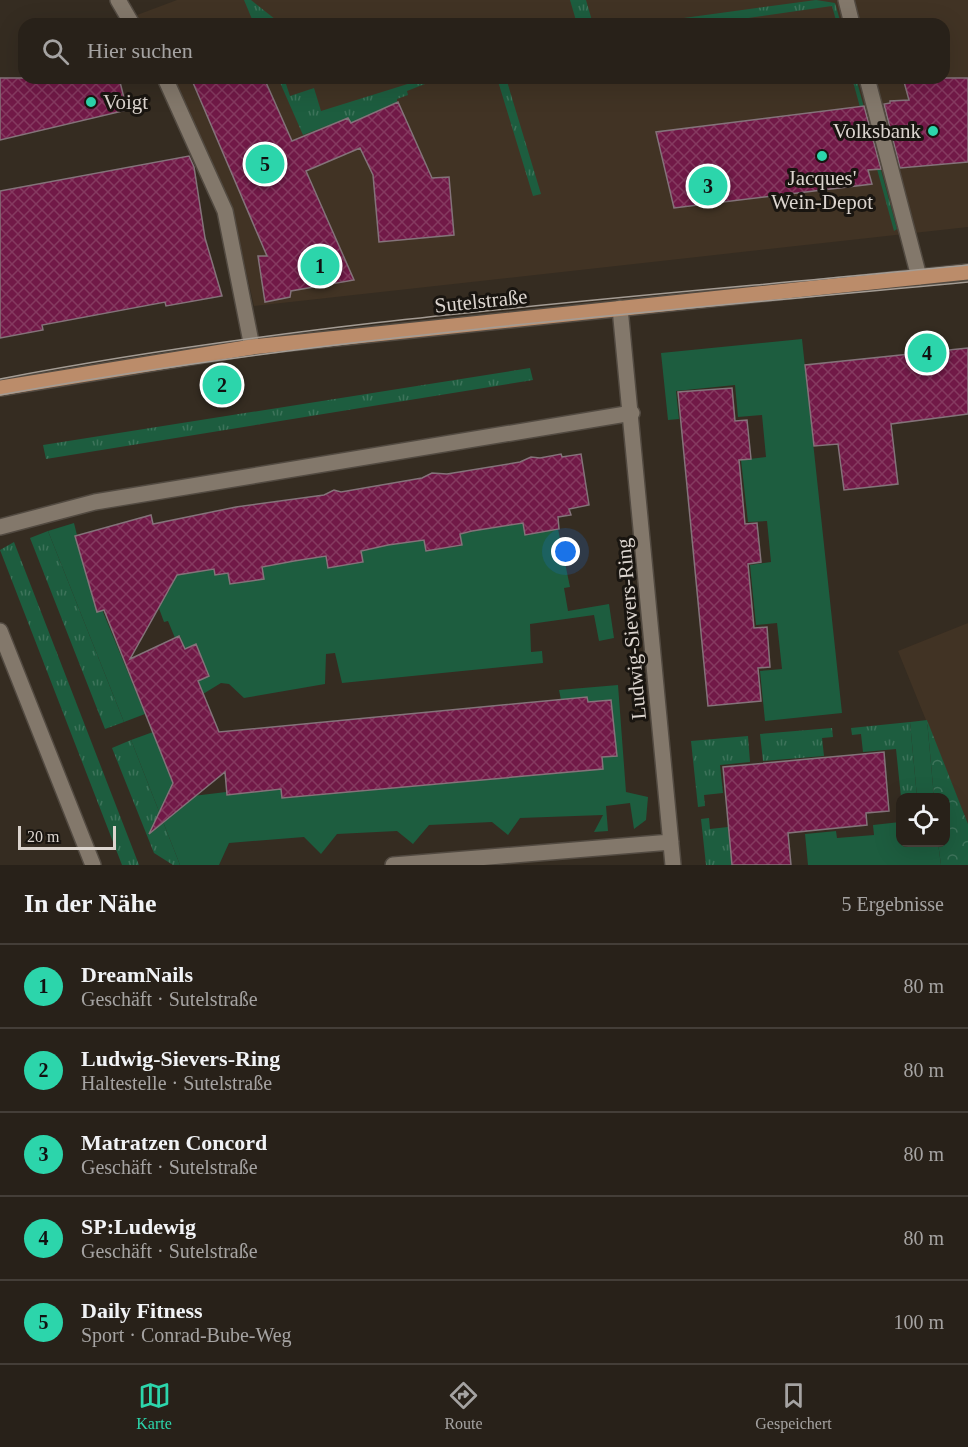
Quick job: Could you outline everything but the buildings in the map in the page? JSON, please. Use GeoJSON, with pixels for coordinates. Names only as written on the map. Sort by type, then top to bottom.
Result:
{"type":"FeatureCollection","features":[{"type":"Feature","properties":{"kind":"main road","name":"Sutelstraße"},"geometry":{"type":"LineString","coordinates":[[0,388],[252,347],[968,272]]}},
{"type":"Feature","properties":{"kind":"street"},"geometry":{"type":"LineString","coordinates":[[118,0],[128,18]]}},
{"type":"Feature","properties":{"kind":"street"},"geometry":{"type":"LineString","coordinates":[[846,0],[850,18]]}},
{"type":"Feature","properties":{"kind":"street"},"geometry":{"type":"LineString","coordinates":[[168,84],[225,211],[252,347]]}},
{"type":"Feature","properties":{"kind":"street"},"geometry":{"type":"LineString","coordinates":[[869,84],[919,277]]}},
{"type":"Feature","properties":{"kind":"street","name":"Ludwig-Sievers-Ring"},"geometry":{"type":"LineString","coordinates":[[620,308],[632,413],[673,865]]}},
{"type":"Feature","properties":{"kind":"street"},"geometry":{"type":"LineString","coordinates":[[0,527],[95,502],[632,413]]}},
{"type":"Feature","properties":{"kind":"street"},"geometry":{"type":"LineString","coordinates":[[0,631],[93,865]]}},
{"type":"Feature","properties":{"kind":"street"},"geometry":{"type":"LineString","coordinates":[[393,865],[671,842]]}},
{"type":"Feature","properties":{"kind":"shaded area"},"geometry":{"type":"Polygon","coordinates":[[[177,0],[968,0],[968,227],[254,306],[232,209],[176,84],[950,84],[950,18],[139,18],[137,15],[177,0]]]}},
{"type":"Feature","properties":{"kind":"shaded area"},"geometry":{"type":"Polygon","coordinates":[[[968,623],[968,824],[898,651],[968,623]]]}},
{"type":"Feature","properties":{"kind":"green space"},"geometry":{"type":"Polygon","coordinates":[[[244,0],[251,0],[274,18],[252,18],[244,0]]]}},
{"type":"Feature","properties":{"kind":"green space"},"geometry":{"type":"Polygon","coordinates":[[[570,0],[586,0],[591,18],[575,18],[570,0]]]}},
{"type":"Feature","properties":{"kind":"green space"},"geometry":{"type":"Polygon","coordinates":[[[816,0],[835,3],[839,18],[835,18],[832,6],[748,18],[684,18],[816,0]]]}},
{"type":"Feature","properties":{"kind":"green space"},"geometry":{"type":"Polygon","coordinates":[[[281,84],[286,84],[290,96],[314,88],[321,111],[408,84],[425,84],[407,91],[408,95],[397,99],[397,102],[351,123],[348,118],[303,135],[281,84]]]}},
{"type":"Feature","properties":{"kind":"green space"},"geometry":{"type":"Polygon","coordinates":[[[499,84],[508,84],[541,194],[533,196],[499,84]]]}},
{"type":"Feature","properties":{"kind":"green space"},"geometry":{"type":"Polygon","coordinates":[[[854,84],[858,84],[897,229],[894,231],[854,84]]]}},
{"type":"Feature","properties":{"kind":"green space"},"geometry":{"type":"Polygon","coordinates":[[[802,339],[842,713],[765,721],[760,671],[782,669],[777,623],[756,625],[750,565],[771,562],[767,521],[748,522],[741,460],[766,457],[762,415],[738,417],[735,385],[676,391],[679,419],[668,420],[661,353],[802,339]]]}},
{"type":"Feature","properties":{"kind":"green space"},"geometry":{"type":"Polygon","coordinates":[[[530,368],[533,380],[46,459],[43,445],[530,368]]]}},
{"type":"Feature","properties":{"kind":"green space"},"geometry":{"type":"Polygon","coordinates":[[[509,519],[510,525],[523,523],[525,535],[558,529],[570,587],[564,588],[568,611],[609,604],[614,638],[599,641],[594,615],[530,624],[531,652],[542,651],[543,663],[342,683],[335,653],[326,654],[325,684],[244,698],[229,684],[221,683],[203,694],[198,681],[209,676],[195,645],[185,649],[180,636],[175,638],[168,621],[164,622],[157,603],[169,590],[175,573],[214,569],[228,573],[231,584],[264,579],[262,567],[275,565],[274,559],[312,552],[313,558],[326,556],[410,536],[412,542],[424,540],[427,551],[461,546],[460,534],[472,532],[471,526],[509,519]]]}},
{"type":"Feature","properties":{"kind":"green space"},"geometry":{"type":"Polygon","coordinates":[[[74,523],[94,604],[99,602],[145,714],[124,722],[48,531],[74,523]]]}},
{"type":"Feature","properties":{"kind":"green space"},"geometry":{"type":"Polygon","coordinates":[[[48,531],[124,722],[105,729],[30,538],[48,531]]]}},
{"type":"Feature","properties":{"kind":"green space"},"geometry":{"type":"Polygon","coordinates":[[[14,542],[139,865],[122,865],[0,550],[14,542]]]}},
{"type":"Feature","properties":{"kind":"green space"},"geometry":{"type":"Polygon","coordinates":[[[618,685],[626,792],[648,797],[646,820],[634,829],[630,803],[606,806],[608,831],[594,832],[603,815],[520,818],[508,835],[492,822],[429,825],[413,844],[397,831],[337,834],[321,854],[304,837],[229,843],[219,865],[180,865],[131,740],[153,732],[174,787],[169,791],[168,799],[226,792],[227,795],[281,786],[282,798],[603,769],[602,757],[617,755],[611,701],[561,700],[559,690],[618,685]]]}},
{"type":"Feature","properties":{"kind":"green space"},"geometry":{"type":"Polygon","coordinates":[[[927,720],[968,824],[968,865],[941,865],[939,847],[950,847],[950,793],[934,793],[927,720]]]}},
{"type":"Feature","properties":{"kind":"green space"},"geometry":{"type":"Polygon","coordinates":[[[927,720],[934,793],[917,793],[910,722],[927,720]]]}},
{"type":"Feature","properties":{"kind":"green space"},"geometry":{"type":"Polygon","coordinates":[[[910,722],[917,793],[901,793],[896,749],[863,752],[861,734],[852,735],[851,728],[910,722]]]}},
{"type":"Feature","properties":{"kind":"green space"},"geometry":{"type":"Polygon","coordinates":[[[832,728],[833,737],[822,738],[824,756],[763,761],[760,734],[832,728]]]}},
{"type":"Feature","properties":{"kind":"green space"},"geometry":{"type":"Polygon","coordinates":[[[748,736],[750,762],[720,765],[723,793],[704,795],[705,806],[698,807],[691,741],[748,736]]]}},
{"type":"Feature","properties":{"kind":"green space"},"geometry":{"type":"Polygon","coordinates":[[[131,740],[180,865],[173,865],[154,853],[112,748],[131,740]]]}},
{"type":"Feature","properties":{"kind":"green space"},"geometry":{"type":"Polygon","coordinates":[[[709,818],[710,829],[728,827],[732,865],[706,865],[701,819],[709,818]]]}},
{"type":"Feature","properties":{"kind":"green space"},"geometry":{"type":"Polygon","coordinates":[[[896,822],[896,847],[939,847],[941,865],[808,865],[805,834],[836,831],[837,838],[874,835],[873,825],[896,822]]]}},
{"type":"Feature","properties":{"kind":"tram line"},"geometry":{"type":"LineString","coordinates":[[0,379],[240,340],[361,325],[482,311],[968,265]]}},
{"type":"Feature","properties":{"kind":"tram line"},"geometry":{"type":"LineString","coordinates":[[0,395],[241,357],[362,342],[604,316],[968,282]]}},
{"type":"Feature","properties":{"kind":"place","name":"Voigt"},"geometry":{"type":"Point","coordinates":[91,102]}},
{"type":"Feature","properties":{"kind":"place","name":"Volksbank"},"geometry":{"type":"Point","coordinates":[933,131]}},
{"type":"Feature","properties":{"kind":"place","name":"Jacques' Wein-Depot"},"geometry":{"type":"Point","coordinates":[822,156]}},
{"type":"Feature","properties":{"kind":"place","name":"Daily Fitness"},"geometry":{"type":"Point","coordinates":[265,164]}},
{"type":"Feature","properties":{"kind":"place","name":"Matratzen Concord"},"geometry":{"type":"Point","coordinates":[708,186]}},
{"type":"Feature","properties":{"kind":"place","name":"DreamNails"},"geometry":{"type":"Point","coordinates":[320,266]}},
{"type":"Feature","properties":{"kind":"place","name":"SP:Ludewig"},"geometry":{"type":"Point","coordinates":[927,353]}},
{"type":"Feature","properties":{"kind":"place","name":"Ludwig-Sievers-Ring"},"geometry":{"type":"Point","coordinates":[222,385]}}]}
